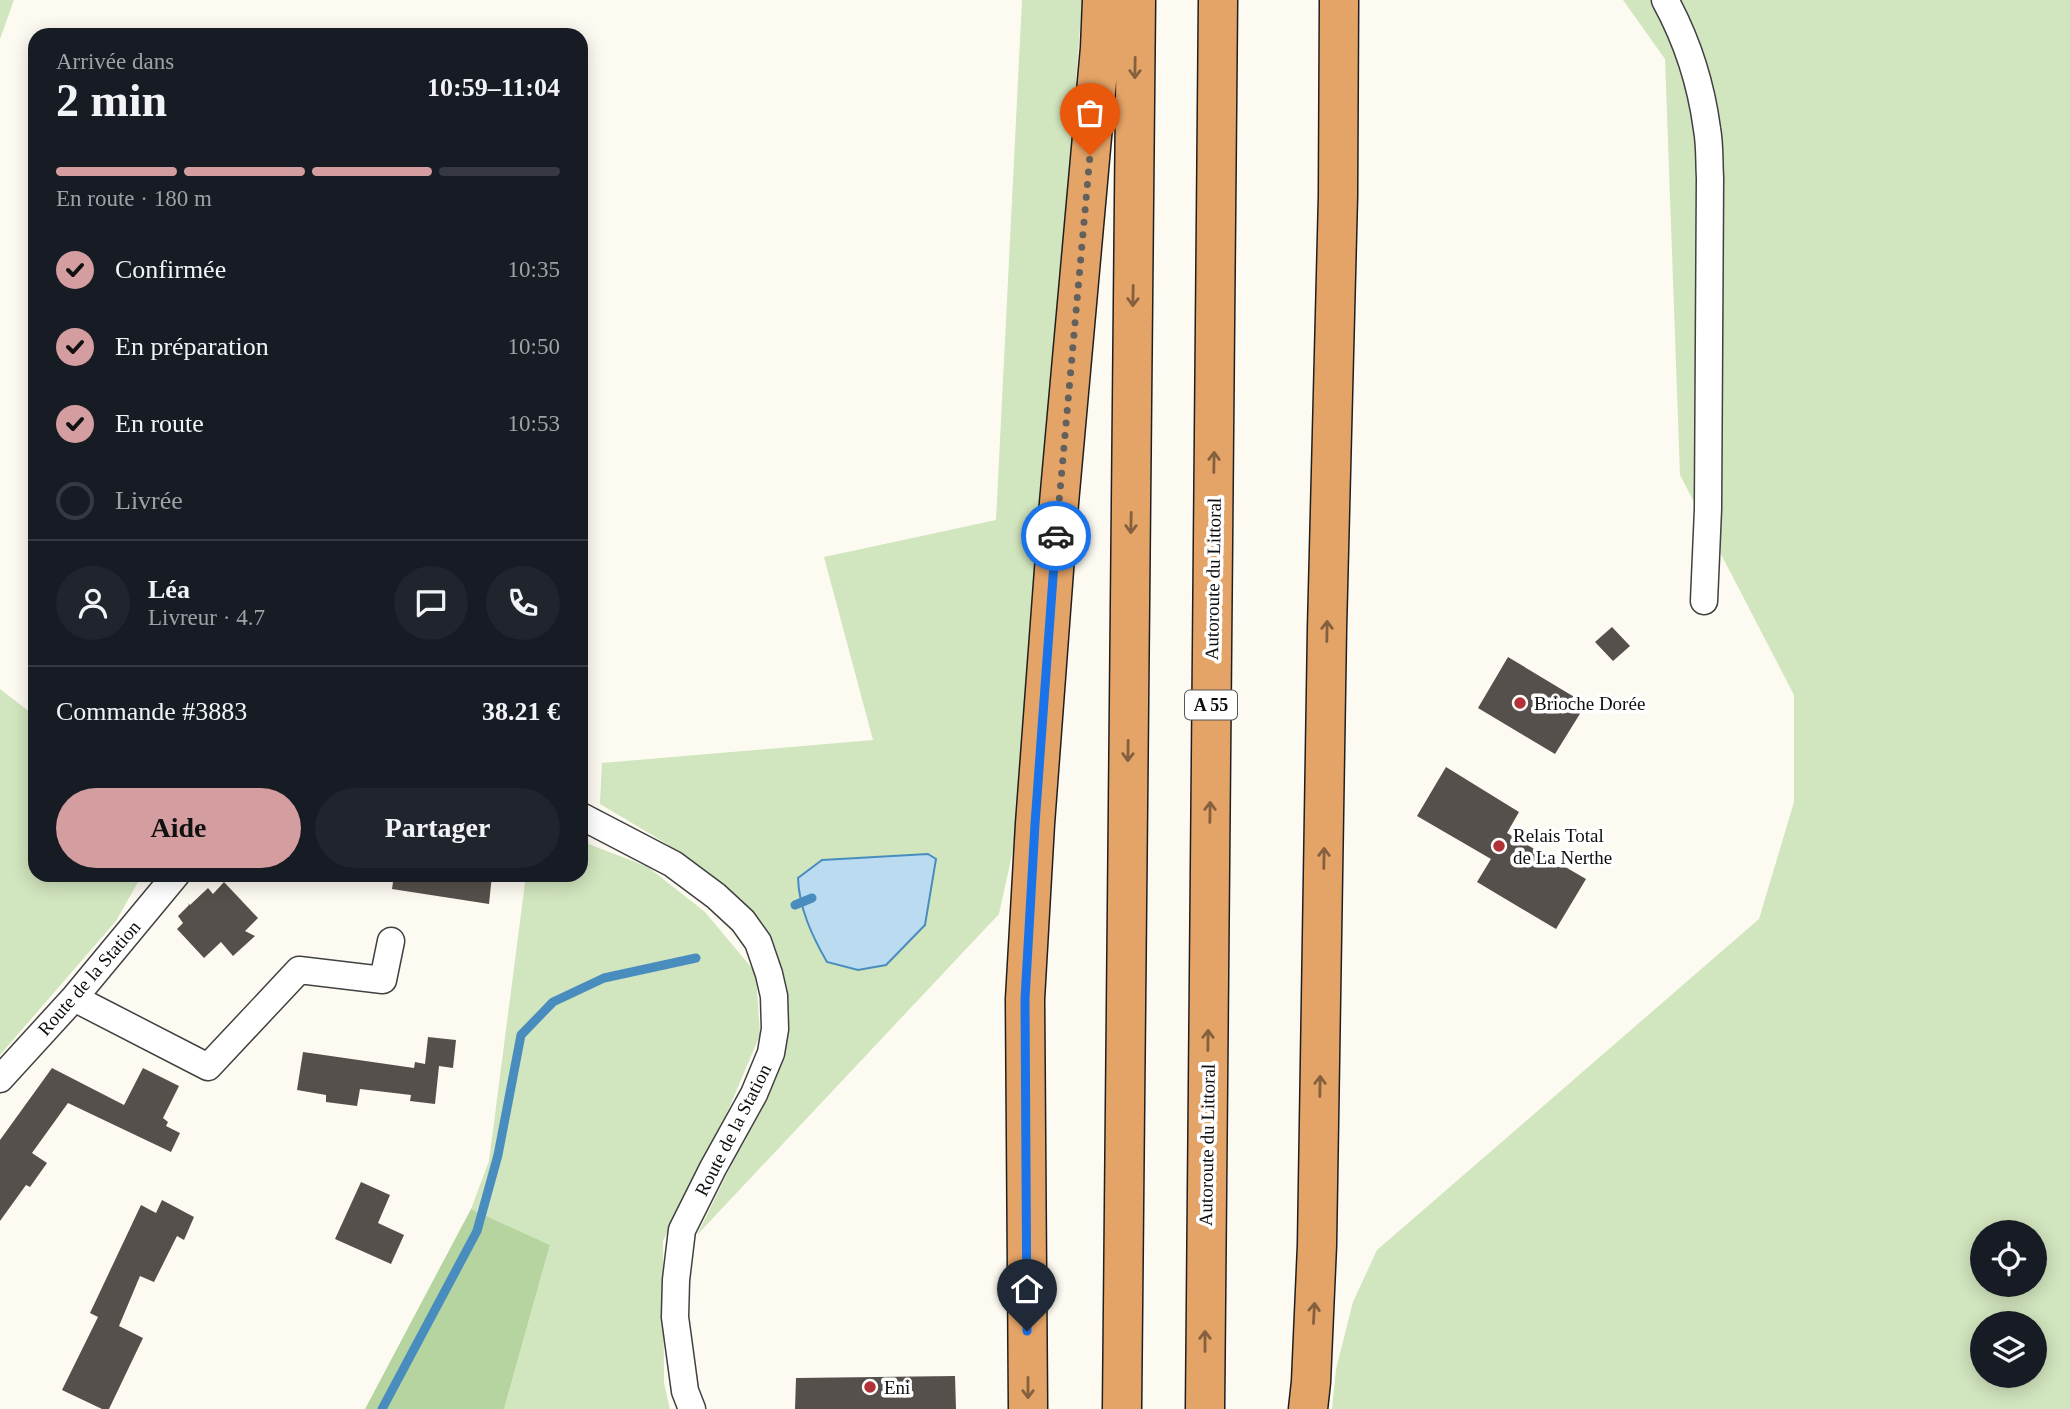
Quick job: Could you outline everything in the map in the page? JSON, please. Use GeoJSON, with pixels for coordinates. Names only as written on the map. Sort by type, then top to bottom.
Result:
{"type":"FeatureCollection","features":[{"type":"Feature","properties":{"kind":"highway"},"geometry":{"type":"LineString","coordinates":[[1028,1409],[1025,999],[1059,503],[1102,0]]}},
{"type":"Feature","properties":{"kind":"highway"},"geometry":{"type":"LineString","coordinates":[[1122,1409],[1136,0]]}},
{"type":"Feature","properties":{"kind":"highway","name":"Autoroute du Littoral"},"geometry":{"type":"LineString","coordinates":[[1205,1409],[1218,0]]}},
{"type":"Feature","properties":{"kind":"highway"},"geometry":{"type":"LineString","coordinates":[[1308,1409],[1318,1232],[1327,629],[1338,196],[1339,0]]}},
{"type":"Feature","properties":{"kind":"street"},"geometry":{"type":"LineString","coordinates":[[1665,0],[1697,77],[1708,130],[1709,495],[1704,601]]}},
{"type":"Feature","properties":{"kind":"street","name":"Route de la Station"},"geometry":{"type":"LineString","coordinates":[[588,820],[673,864],[716,896],[743,921],[758,942],[775,996],[775,1029],[771,1052],[754,1094],[682,1230],[675,1317],[685,1391],[692,1409]]}},
{"type":"Feature","properties":{"kind":"street","name":"Route de la Station"},"geometry":{"type":"LineString","coordinates":[[0,1079],[74,998],[170,882]]}},
{"type":"Feature","properties":{"kind":"street"},"geometry":{"type":"LineString","coordinates":[[74,998],[208,1067],[299,970],[383,980],[391,941]]}},
{"type":"Feature","properties":{"kind":"green space"},"geometry":{"type":"Polygon","coordinates":[[[0,0],[14,0],[0,39],[0,0]]]}},
{"type":"Feature","properties":{"kind":"green space"},"geometry":{"type":"Polygon","coordinates":[[[1022,0],[1082,0],[1059,314],[1013,850],[999,914],[697,1235],[752,1123],[787,1033],[745,908],[667,844],[600,804],[602,763],[873,740],[824,557],[996,520],[1022,0]]]}},
{"type":"Feature","properties":{"kind":"green space"},"geometry":{"type":"Polygon","coordinates":[[[1623,0],[2070,0],[2070,1409],[1332,1409],[1336,1369],[1353,1302],[1377,1250],[1759,919],[1794,802],[1794,695],[1680,475],[1665,59],[1623,0]]]}},
{"type":"Feature","properties":{"kind":"green space"},"geometry":{"type":"Polygon","coordinates":[[[0,689],[28,711],[28,882],[138,882],[116,921],[0,1055],[0,689]]]}},
{"type":"Feature","properties":{"kind":"green space"},"geometry":{"type":"Polygon","coordinates":[[[588,844],[648,867],[705,912],[756,973],[760,1035],[729,1108],[663,1241],[664,1383],[670,1409],[504,1409],[550,1245],[471,1209],[489,1161],[525,882],[588,882],[588,844]]]}},
{"type":"Feature","properties":{"kind":"green space"},"geometry":{"type":"Polygon","coordinates":[[[471,1209],[550,1245],[504,1409],[365,1409],[471,1209]]]}},
{"type":"Feature","properties":{"kind":"water"},"geometry":{"type":"Polygon","coordinates":[[[928,854],[936,859],[925,925],[886,965],[858,970],[827,962],[807,922],[798,878],[822,860],[928,854]]]}},
{"type":"Feature","properties":{"kind":"building"},"geometry":{"type":"Polygon","coordinates":[[[1612,627],[1630,646],[1613,661],[1595,642],[1612,627]]]}},
{"type":"Feature","properties":{"kind":"building"},"geometry":{"type":"Polygon","coordinates":[[[1508,657],[1586,704],[1555,754],[1478,708],[1508,657]]]}},
{"type":"Feature","properties":{"kind":"building","name":"Relais Total de La Nerthe"},"geometry":{"type":"Polygon","coordinates":[[[1446,767],[1519,812],[1507,833],[1586,879],[1556,929],[1477,882],[1491,859],[1417,816],[1446,767]]]}},
{"type":"Feature","properties":{"kind":"building"},"geometry":{"type":"Polygon","coordinates":[[[224,882],[258,918],[245,931],[255,936],[233,956],[221,942],[204,958],[177,929],[183,923],[178,916],[188,903],[190,905],[208,888],[213,894],[224,882]]]}},
{"type":"Feature","properties":{"kind":"building"},"geometry":{"type":"Polygon","coordinates":[[[393,882],[491,882],[489,904],[392,889],[393,882]]]}},
{"type":"Feature","properties":{"kind":"building"},"geometry":{"type":"Polygon","coordinates":[[[428,1037],[456,1040],[453,1068],[439,1066],[435,1104],[410,1101],[411,1095],[360,1089],[357,1106],[326,1102],[326,1095],[297,1090],[303,1052],[414,1068],[415,1062],[425,1064],[428,1037]]]}},
{"type":"Feature","properties":{"kind":"building"},"geometry":{"type":"Polygon","coordinates":[[[52,1068],[124,1105],[143,1068],[179,1086],[163,1118],[168,1122],[166,1126],[180,1133],[171,1152],[68,1103],[32,1153],[47,1163],[30,1187],[26,1185],[0,1221],[0,1140],[52,1068]]]}},
{"type":"Feature","properties":{"kind":"building"},"geometry":{"type":"Polygon","coordinates":[[[361,1182],[390,1195],[378,1223],[404,1235],[391,1264],[335,1239],[361,1182]]]}},
{"type":"Feature","properties":{"kind":"building"},"geometry":{"type":"Polygon","coordinates":[[[162,1200],[194,1217],[184,1240],[177,1236],[154,1282],[140,1276],[119,1326],[143,1338],[109,1409],[102,1409],[62,1390],[98,1317],[90,1313],[141,1205],[156,1213],[162,1200]]]}},
{"type":"Feature","properties":{"kind":"building"},"geometry":{"type":"Polygon","coordinates":[[[955,1376],[956,1409],[795,1409],[796,1378],[955,1376]]]}},
{"type":"Feature","properties":{"kind":"waterway"},"geometry":{"type":"LineString","coordinates":[[795,905],[812,898]]}},
{"type":"Feature","properties":{"kind":"waterway"},"geometry":{"type":"LineString","coordinates":[[382,1409],[477,1231],[498,1155],[521,1035],[553,1002],[604,978],[696,958]]}},
{"type":"Feature","properties":{"kind":"way so far"},"geometry":{"type":"LineString","coordinates":[[1056,536],[1090,155]]}},
{"type":"Feature","properties":{"kind":"place","name":"Brioche Dorée"},"geometry":{"type":"Point","coordinates":[1520,703]}},
{"type":"Feature","properties":{"kind":"place","name":"Relais Total de La Nerthe"},"geometry":{"type":"Point","coordinates":[1499,846]}},
{"type":"Feature","properties":{"kind":"place","name":"Eni"},"geometry":{"type":"Point","coordinates":[870,1387]}},
{"type":"Feature","properties":{"kind":"route"},"geometry":{"type":"LineString","coordinates":[[1027,1331],[1025,999],[1056,536]]}}]}
